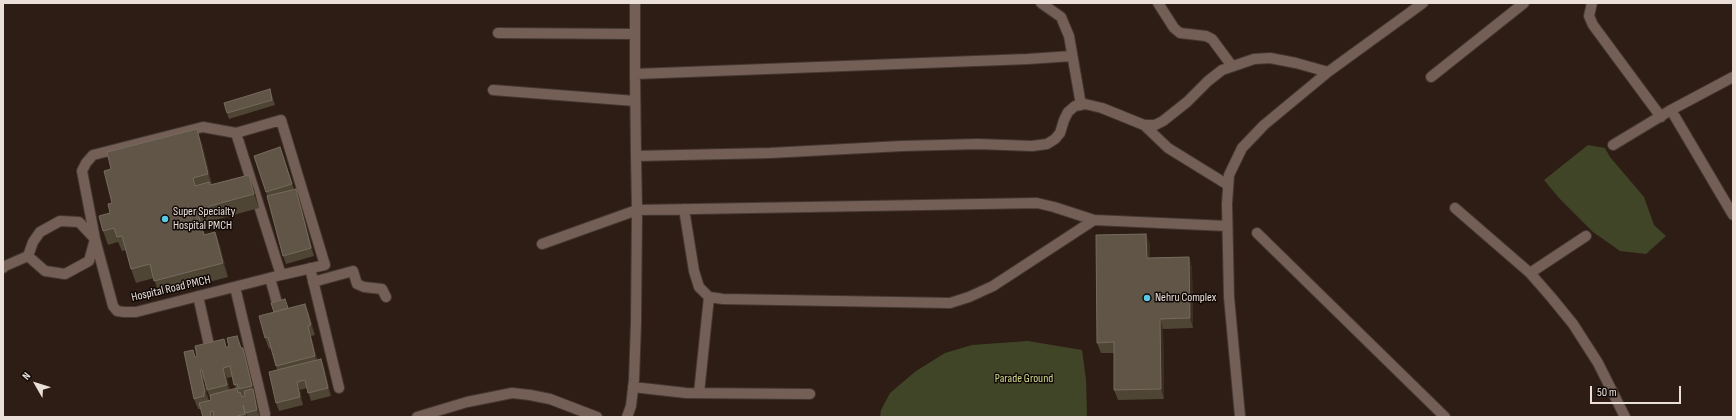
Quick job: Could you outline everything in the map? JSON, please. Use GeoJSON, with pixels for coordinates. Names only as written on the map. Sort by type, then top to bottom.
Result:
{"type":"FeatureCollection","features":[{"type":"Feature","properties":{"kind":"street"},"geometry":{"type":"LineString","coordinates":[[627,417],[631,406],[633,387],[638,210],[635,101],[635,3]]}},
{"type":"Feature","properties":{"kind":"street"},"geometry":{"type":"LineString","coordinates":[[1041,3],[1061,17]]}},
{"type":"Feature","properties":{"kind":"street"},"geometry":{"type":"LineString","coordinates":[[1052,3],[1061,17],[1069,36],[1081,105]]}},
{"type":"Feature","properties":{"kind":"street"},"geometry":{"type":"LineString","coordinates":[[1158,3],[1174,28],[1180,33],[1206,36],[1212,39],[1232,66]]}},
{"type":"Feature","properties":{"kind":"street"},"geometry":{"type":"LineString","coordinates":[[1240,416],[1229,297],[1227,226],[1228,175],[1242,148],[1264,125],[1328,72],[1423,3]]}},
{"type":"Feature","properties":{"kind":"street"},"geometry":{"type":"LineString","coordinates":[[1431,77],[1524,3]]}},
{"type":"Feature","properties":{"kind":"street"},"geometry":{"type":"LineString","coordinates":[[1592,3],[1589,16],[1593,25],[1661,117]]}},
{"type":"Feature","properties":{"kind":"street"},"geometry":{"type":"LineString","coordinates":[[498,33],[635,34]]}},
{"type":"Feature","properties":{"kind":"street"},"geometry":{"type":"LineString","coordinates":[[635,74],[1072,56]]}},
{"type":"Feature","properties":{"kind":"street"},"geometry":{"type":"LineString","coordinates":[[1144,125],[1155,125],[1163,121],[1187,102],[1208,81],[1222,70],[1254,59],[1270,58],[1296,63],[1328,72]]}},
{"type":"Feature","properties":{"kind":"street"},"geometry":{"type":"LineString","coordinates":[[1613,146],[1671,110],[1733,77]]}},
{"type":"Feature","properties":{"kind":"street"},"geometry":{"type":"LineString","coordinates":[[493,90],[635,101]]}},
{"type":"Feature","properties":{"kind":"street"},"geometry":{"type":"LineString","coordinates":[[636,156],[770,153],[902,146],[978,144],[1032,146],[1047,144],[1055,139],[1060,133],[1068,112],[1075,106],[1085,104],[1102,108],[1144,125],[1168,148],[1228,185]]}},
{"type":"Feature","properties":{"kind":"street"},"geometry":{"type":"LineString","coordinates":[[1671,110],[1729,199],[1733,215]]}},
{"type":"Feature","properties":{"kind":"street","name":"Hospital Road PMCH"},"geometry":{"type":"LineString","coordinates":[[281,120],[325,265],[136,312],[117,311],[113,306],[95,239],[82,171],[86,163],[93,156],[203,127],[236,133],[281,120]]}},
{"type":"Feature","properties":{"kind":"street"},"geometry":{"type":"LineString","coordinates":[[236,133],[281,275]]}},
{"type":"Feature","properties":{"kind":"street"},"geometry":{"type":"LineString","coordinates":[[542,244],[638,210],[1037,204],[1054,207],[1094,220],[1227,226]]}},
{"type":"Feature","properties":{"kind":"street"},"geometry":{"type":"LineString","coordinates":[[1455,208],[1530,273],[1572,324],[1598,363],[1625,417]]}},
{"type":"Feature","properties":{"kind":"street"},"geometry":{"type":"LineString","coordinates":[[684,209],[694,271],[699,287],[709,297],[723,299],[950,303],[969,297],[993,286],[1094,220]]}},
{"type":"Feature","properties":{"kind":"street"},"geometry":{"type":"LineString","coordinates":[[3,268],[28,256],[33,242],[40,232],[60,221],[79,222],[95,239]]}},
{"type":"Feature","properties":{"kind":"street"},"geometry":{"type":"LineString","coordinates":[[1257,233],[1446,417]]}},
{"type":"Feature","properties":{"kind":"street"},"geometry":{"type":"LineString","coordinates":[[1530,273],[1586,236]]}},
{"type":"Feature","properties":{"kind":"street","name":"Hospital Road PMCH"},"geometry":{"type":"LineString","coordinates":[[28,256],[45,271],[65,274],[89,261],[95,239]]}},
{"type":"Feature","properties":{"kind":"street"},"geometry":{"type":"LineString","coordinates":[[310,268],[339,388]]}},
{"type":"Feature","properties":{"kind":"street"},"geometry":{"type":"LineString","coordinates":[[313,282],[353,271],[357,284],[364,287],[382,289],[386,297]]}},
{"type":"Feature","properties":{"kind":"street"},"geometry":{"type":"LineString","coordinates":[[270,278],[277,303]]}},
{"type":"Feature","properties":{"kind":"street"},"geometry":{"type":"LineString","coordinates":[[235,287],[265,414]]}},
{"type":"Feature","properties":{"kind":"street"},"geometry":{"type":"LineString","coordinates":[[198,296],[210,345]]}},
{"type":"Feature","properties":{"kind":"street"},"geometry":{"type":"LineString","coordinates":[[699,393],[709,297]]}},
{"type":"Feature","properties":{"kind":"street"},"geometry":{"type":"LineString","coordinates":[[633,387],[668,392],[810,394]]}},
{"type":"Feature","properties":{"kind":"street"},"geometry":{"type":"LineString","coordinates":[[417,417],[467,402],[512,393],[550,399],[597,417]]}},
{"type":"Feature","properties":{"kind":"green space"},"geometry":{"type":"Polygon","coordinates":[[[1588,145],[1605,148],[1610,157],[1644,197],[1654,225],[1666,236],[1646,254],[1620,251],[1593,232],[1559,198],[1544,180],[1588,145]]]}},
{"type":"Feature","properties":{"kind":"green space","name":"Parade Ground"},"geometry":{"type":"Polygon","coordinates":[[[1028,341],[1082,350],[1086,380],[1087,417],[880,417],[881,410],[890,393],[916,371],[945,353],[972,345],[1028,341]]]}},
{"type":"Feature","properties":{"kind":"building"},"geometry":{"type":"Polygon","coordinates":[[[270,89],[272,100],[227,113],[224,103],[270,89]]]}},
{"type":"Feature","properties":{"kind":"building","name":"Super Specialty Hospital PMCH"},"geometry":{"type":"Polygon","coordinates":[[[197,129],[208,174],[193,178],[195,186],[209,182],[210,185],[249,175],[254,194],[210,206],[211,210],[198,213],[204,235],[215,232],[223,263],[154,281],[150,264],[131,269],[122,236],[117,237],[114,228],[103,231],[99,216],[110,213],[108,204],[112,203],[104,171],[111,169],[107,152],[197,129]]]}},
{"type":"Feature","properties":{"kind":"building"},"geometry":{"type":"Polygon","coordinates":[[[280,147],[292,184],[266,192],[254,156],[280,147]]]}},
{"type":"Feature","properties":{"kind":"building"},"geometry":{"type":"Polygon","coordinates":[[[296,189],[311,248],[283,256],[267,196],[296,189]]]}},
{"type":"Feature","properties":{"kind":"building","name":"Nehru Complex"},"geometry":{"type":"Polygon","coordinates":[[[1146,234],[1147,258],[1189,257],[1190,318],[1160,319],[1161,389],[1114,390],[1114,342],[1097,343],[1096,235],[1146,234]]]}},
{"type":"Feature","properties":{"kind":"building"},"geometry":{"type":"Polygon","coordinates":[[[285,299],[288,308],[274,312],[271,303],[285,299]]]}},
{"type":"Feature","properties":{"kind":"building"},"geometry":{"type":"Polygon","coordinates":[[[305,304],[311,325],[308,326],[315,356],[276,366],[268,337],[265,338],[259,316],[305,304]]]}},
{"type":"Feature","properties":{"kind":"building"},"geometry":{"type":"Polygon","coordinates":[[[237,336],[241,348],[243,348],[252,386],[239,389],[237,384],[234,385],[230,366],[223,368],[227,385],[207,390],[202,370],[200,370],[205,392],[204,396],[194,399],[184,352],[193,350],[195,357],[197,356],[195,346],[224,339],[226,347],[229,347],[227,338],[237,336]]]}},
{"type":"Feature","properties":{"kind":"building"},"geometry":{"type":"Polygon","coordinates":[[[321,359],[328,388],[308,393],[305,380],[297,382],[300,397],[276,403],[269,372],[321,359]]]}},
{"type":"Feature","properties":{"kind":"building"},"geometry":{"type":"Polygon","coordinates":[[[237,388],[238,393],[240,392],[242,397],[245,396],[244,391],[253,389],[257,410],[245,413],[243,405],[245,414],[234,417],[214,417],[213,411],[210,412],[211,417],[203,417],[199,403],[211,400],[210,395],[237,388]]]}},
{"type":"Feature","properties":{"kind":"place","name":"Super Specialty Hospital PMCH"},"geometry":{"type":"Point","coordinates":[165,219]}},
{"type":"Feature","properties":{"kind":"place","name":"Nehru Complex"},"geometry":{"type":"Point","coordinates":[1147,298]}}]}
